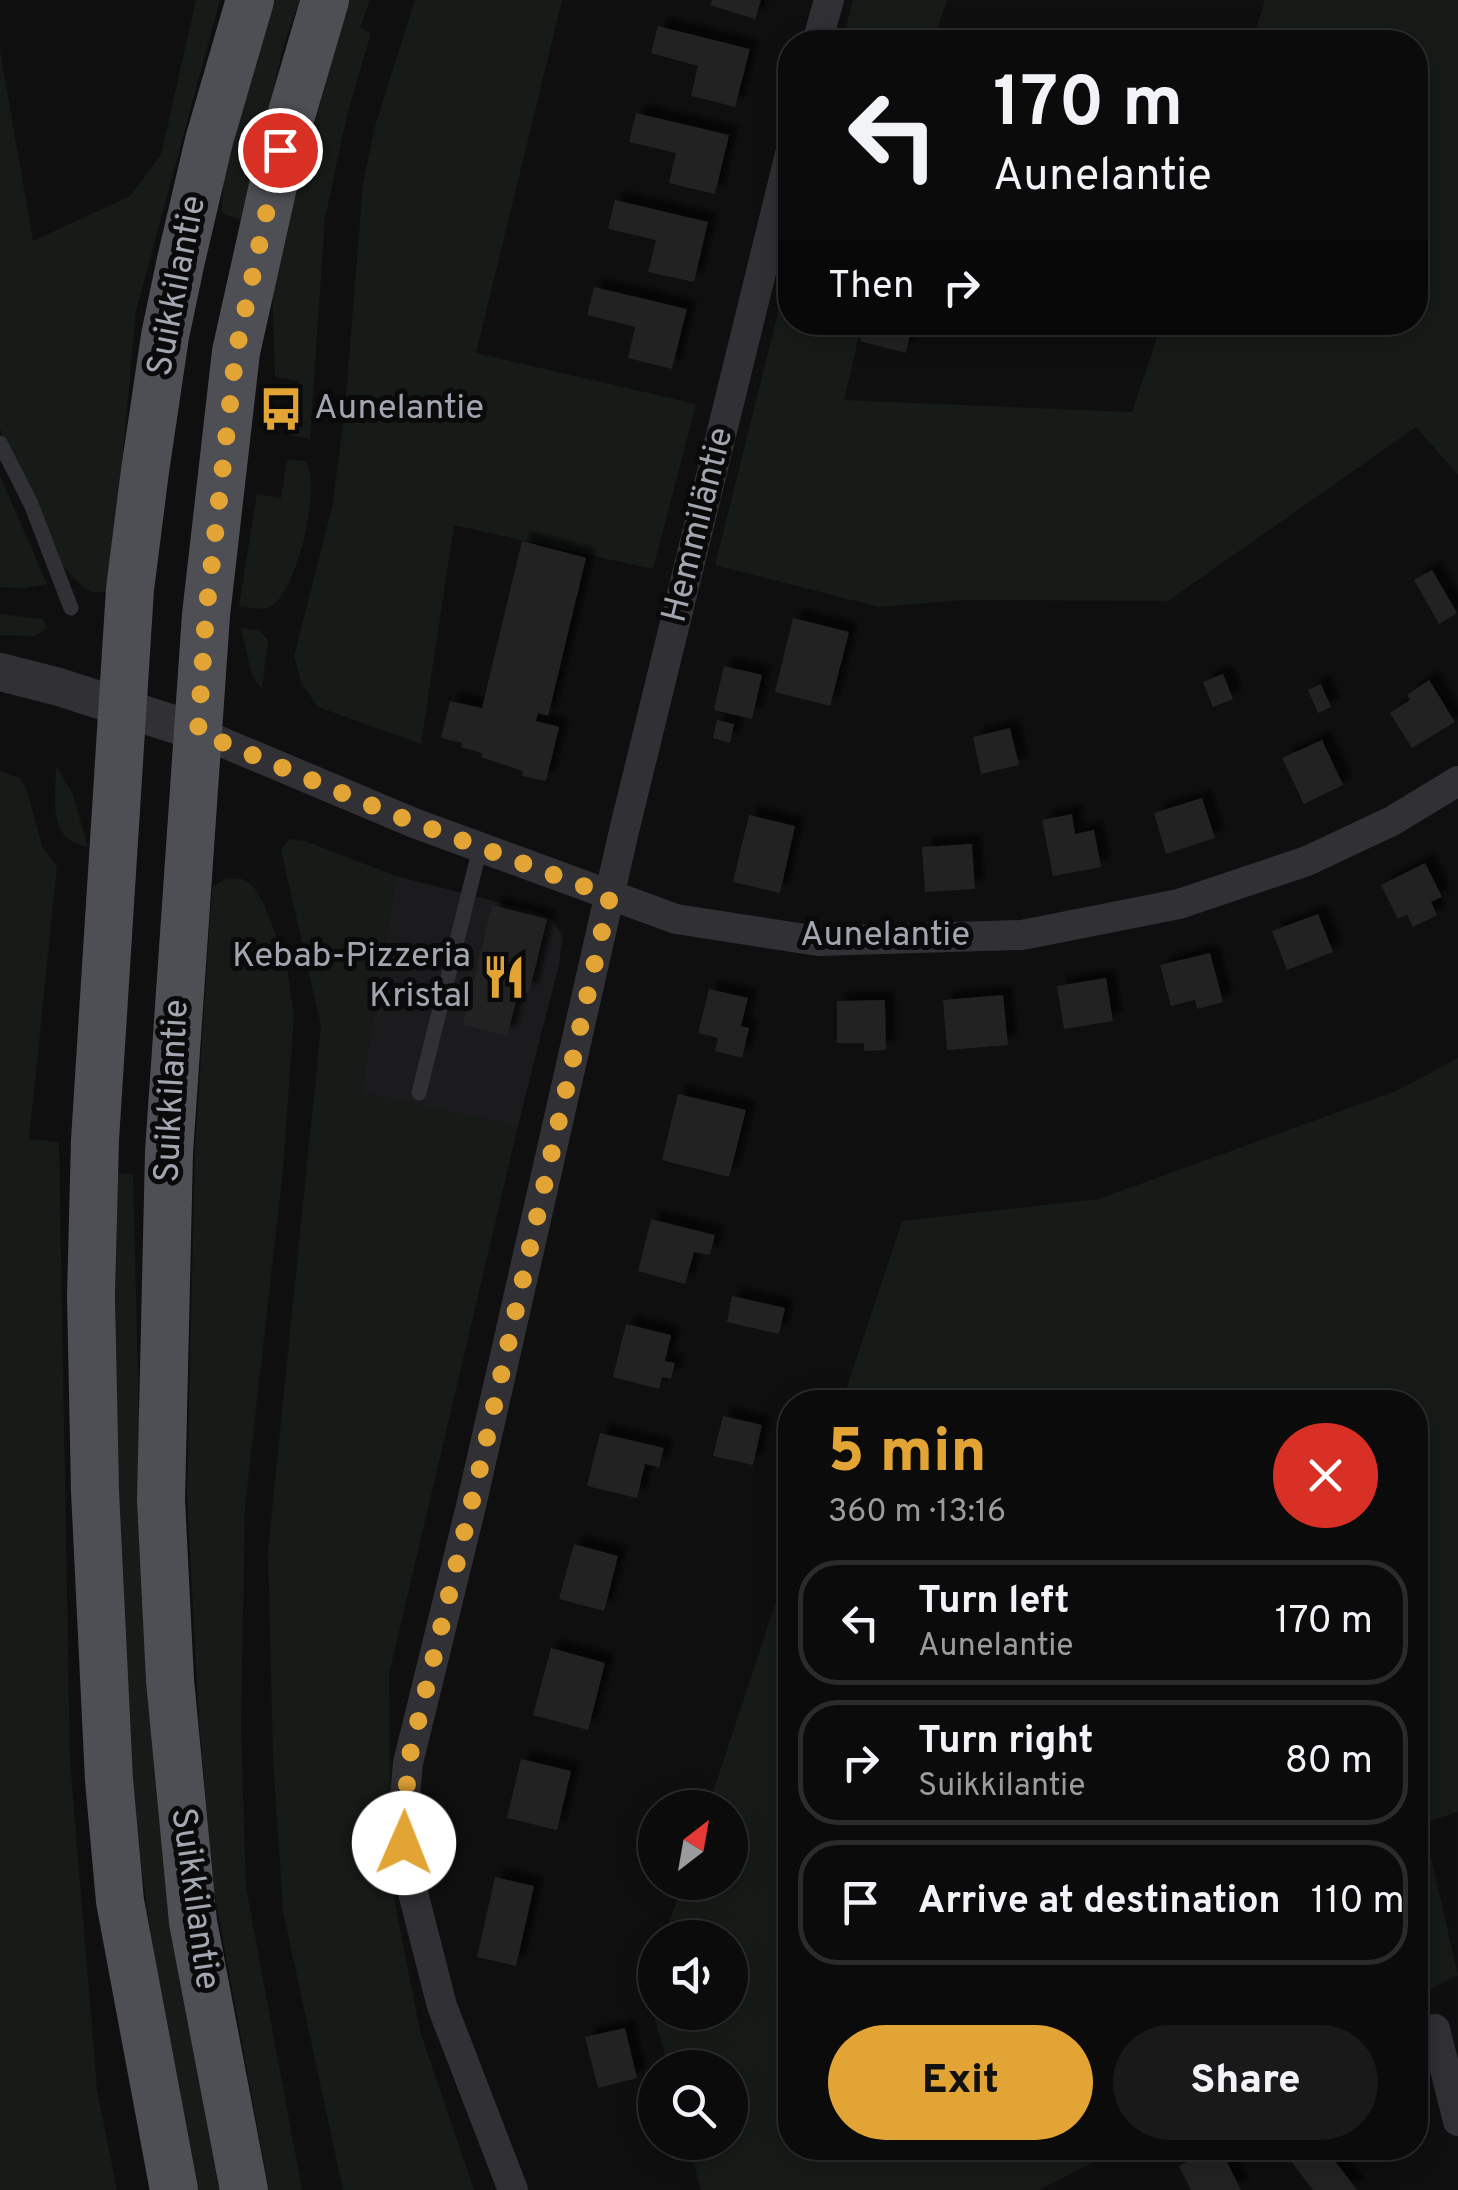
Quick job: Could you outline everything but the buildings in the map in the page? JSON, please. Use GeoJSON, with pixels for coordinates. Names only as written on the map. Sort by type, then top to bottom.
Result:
{"type":"FeatureCollection","features":[{"type":"Feature","properties":{"kind":"main road","name":"Suikkilantie"},"geometry":{"type":"LineString","coordinates":[[174,2190],[120,1901],[109,1780],[95,1491],[91,1296],[95,1140],[133,570],[166,336],[209,142],[250,0]]}},
{"type":"Feature","properties":{"kind":"main road","name":"Suikkilantie"},"geometry":{"type":"LineString","coordinates":[[244,2190],[194,1922],[170,1680],[162,1500],[168,1152],[206,614],[236,352],[280,150],[325,0]]}},
{"type":"Feature","properties":{"kind":"street"},"geometry":{"type":"LineString","coordinates":[[820,30],[828,0]]}},
{"type":"Feature","properties":{"kind":"street","name":"Hemmiläntie"},"geometry":{"type":"LineString","coordinates":[[514,2190],[442,2006],[408,1873],[403,1816],[408,1763],[480,1468],[610,896],[778,203]]}},
{"type":"Feature","properties":{"kind":"street"},"geometry":{"type":"LineString","coordinates":[[0,672],[198,732]]}},
{"type":"Feature","properties":{"kind":"street","name":"Aunelantie"},"geometry":{"type":"LineString","coordinates":[[198,732],[369,806],[676,919],[818,941],[1022,935],[1180,904],[1307,861],[1392,821],[1458,780]]}},
{"type":"Feature","properties":{"kind":"street"},"geometry":{"type":"LineString","coordinates":[[1435,2029],[1458,2121]]}},
{"type":"Feature","properties":{"kind":"lane"},"geometry":{"type":"LineString","coordinates":[[0,443],[31,504],[71,608]]}},
{"type":"Feature","properties":{"kind":"lane"},"geometry":{"type":"LineString","coordinates":[[419,1093],[480,848]]}},
{"type":"Feature","properties":{"kind":"shaded area"},"geometry":{"type":"Polygon","coordinates":[[[196,0],[220,0],[136,311],[112,575],[106,592],[92,592],[61,565],[0,429],[0,50],[33,241],[130,196],[161,155],[196,0]]]}},
{"type":"Feature","properties":{"kind":"shaded area"},"geometry":{"type":"Polygon","coordinates":[[[272,0],[300,0],[283,47],[244,221],[222,213],[224,166],[272,0]]]}},
{"type":"Feature","properties":{"kind":"shaded area"},"geometry":{"type":"Polygon","coordinates":[[[348,0],[370,0],[360,28],[371,33],[347,115],[325,218],[310,439],[291,435],[299,381],[275,377],[272,283],[348,0]]]}},
{"type":"Feature","properties":{"kind":"shaded area"},"geometry":{"type":"Polygon","coordinates":[[[415,0],[562,0],[476,353],[696,404],[653,569],[454,525],[421,744],[318,707],[301,683],[294,656],[332,507],[344,419],[363,184],[375,126],[415,0]]]}},
{"type":"Feature","properties":{"kind":"shaded area"},"geometry":{"type":"Polygon","coordinates":[[[853,0],[947,0],[937,30],[845,30],[853,0]]]}},
{"type":"Feature","properties":{"kind":"shaded area"},"geometry":{"type":"Polygon","coordinates":[[[1265,0],[1458,0],[1458,475],[1416,427],[1168,601],[964,600],[879,607],[715,565],[778,312],[778,335],[859,335],[844,400],[1132,412],[1158,335],[1428,335],[1428,30],[1256,30],[1265,0]]]}},
{"type":"Feature","properties":{"kind":"shaded area"},"geometry":{"type":"Polygon","coordinates":[[[287,460],[305,461],[310,473],[309,513],[298,561],[280,598],[270,607],[239,606],[257,494],[281,498],[287,460]]]}},
{"type":"Feature","properties":{"kind":"shaded area"},"geometry":{"type":"Polygon","coordinates":[[[0,476],[47,584],[0,587],[0,476]]]}},
{"type":"Feature","properties":{"kind":"shaded area"},"geometry":{"type":"Polygon","coordinates":[[[0,614],[42,619],[48,628],[35,636],[0,635],[0,614]]]}},
{"type":"Feature","properties":{"kind":"shaded area"},"geometry":{"type":"Polygon","coordinates":[[[241,628],[259,630],[268,640],[262,689],[252,676],[241,628]]]}},
{"type":"Feature","properties":{"kind":"shaded area"},"geometry":{"type":"Polygon","coordinates":[[[56,766],[72,792],[88,847],[75,843],[59,827],[56,766]]]}},
{"type":"Feature","properties":{"kind":"shaded area"},"geometry":{"type":"Polygon","coordinates":[[[0,771],[20,778],[42,846],[57,867],[29,1139],[59,1142],[70,1760],[97,2089],[117,2190],[0,2190],[0,771]]]}},
{"type":"Feature","properties":{"kind":"shaded area"},"geometry":{"type":"Polygon","coordinates":[[[289,839],[305,841],[396,876],[361,1092],[518,1126],[389,1674],[391,1883],[420,2031],[474,2190],[343,2190],[283,1911],[273,1757],[268,1550],[321,1026],[281,850],[289,839]]]}},
{"type":"Feature","properties":{"kind":"shaded area"},"geometry":{"type":"Polygon","coordinates":[[[396,876],[540,913],[552,919],[563,936],[518,1126],[361,1093],[396,876]]]}},
{"type":"Feature","properties":{"kind":"shaded area"},"geometry":{"type":"Polygon","coordinates":[[[227,878],[242,879],[253,886],[263,902],[286,961],[294,1015],[283,1168],[245,1507],[241,1727],[246,1887],[302,2190],[269,2190],[213,1885],[199,1720],[187,1495],[195,1148],[212,887],[227,878]]]}},
{"type":"Feature","properties":{"kind":"shaded area"},"geometry":{"type":"Polygon","coordinates":[[[1458,1058],[1458,1812],[1428,1821],[1428,1390],[846,1390],[902,1221],[1099,1199],[1396,1091],[1458,1058]]]}},
{"type":"Feature","properties":{"kind":"shaded area"},"geometry":{"type":"Polygon","coordinates":[[[118,1173],[133,1174],[142,1537],[169,1918],[219,2190],[196,2190],[151,1933],[131,1778],[115,1476],[118,1173]]]}},
{"type":"Feature","properties":{"kind":"shaded area"},"geometry":{"type":"Polygon","coordinates":[[[778,1595],[778,2160],[1098,2160],[1039,2190],[701,2190],[693,2160],[748,2160],[748,2050],[663,2050],[658,2030],[748,2030],[748,1920],[670,1920],[677,1900],[748,1900],[748,1790],[714,1790],[778,1595]]]}},
{"type":"Feature","properties":{"kind":"shaded area"},"geometry":{"type":"Polygon","coordinates":[[[1428,1845],[1458,1975],[1428,1990],[1428,1845]]]}},
{"type":"Feature","properties":{"kind":"place","name":"Aunelantie"},"geometry":{"type":"Point","coordinates":[281,409]}},
{"type":"Feature","properties":{"kind":"place","name":"Kebab-Pizzeria Kristal"},"geometry":{"type":"Point","coordinates":[504,977]}},
{"type":"Feature","properties":{"kind":"route"},"geometry":{"type":"LineString","coordinates":[[280,150],[236,352],[206,614],[198,732],[392,814],[610,896],[480,1468],[408,1763],[404,1843]]}}]}
